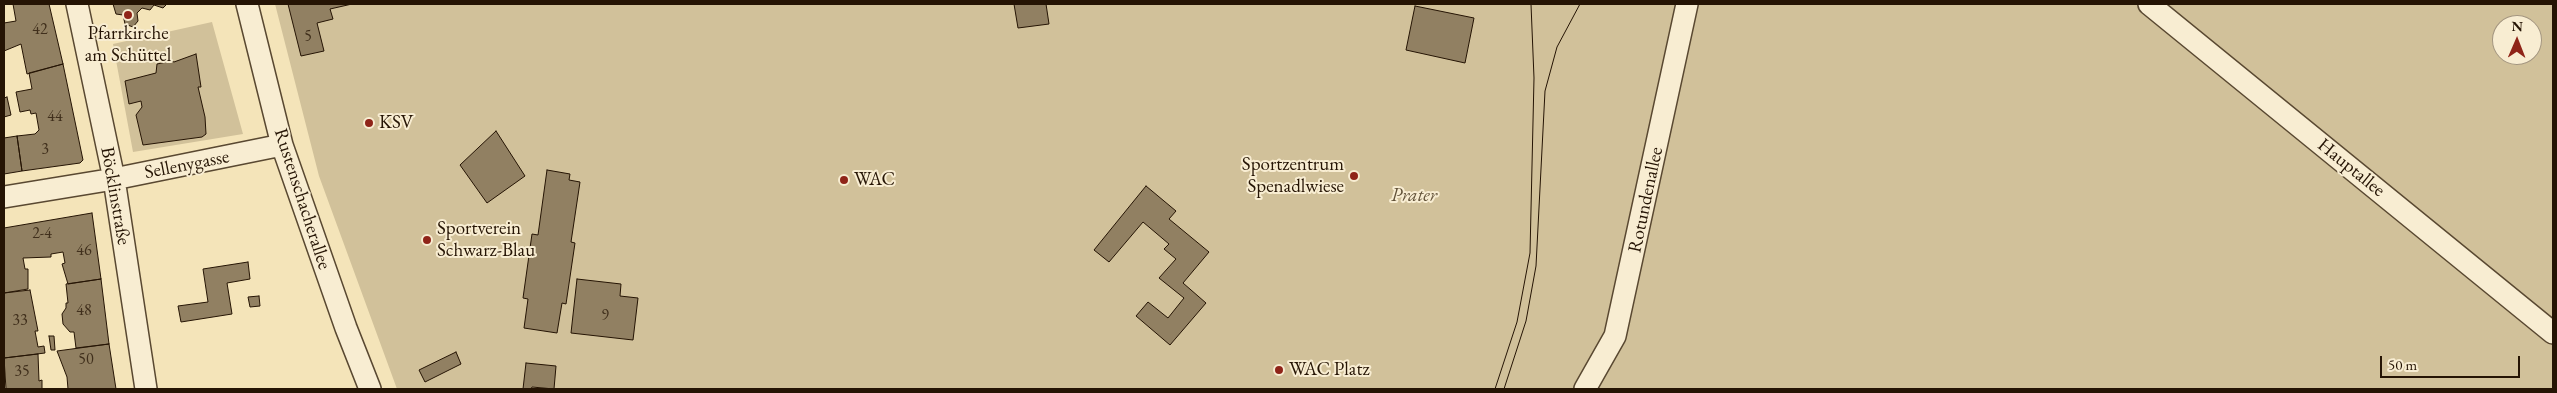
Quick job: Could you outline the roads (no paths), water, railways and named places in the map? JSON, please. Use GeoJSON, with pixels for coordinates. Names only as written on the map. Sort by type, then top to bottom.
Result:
{"type":"FeatureCollection","features":[{"type":"Feature","properties":{"kind":"street","name":"Böcklinstraße"},"geometry":{"type":"LineString","coordinates":[[77,4],[114,179],[146,389]]}},
{"type":"Feature","properties":{"kind":"street","name":"Rustenschacherallee"},"geometry":{"type":"LineString","coordinates":[[247,4],[282,145],[346,328],[370,389]]}},
{"type":"Feature","properties":{"kind":"street","name":"Rotundenallee"},"geometry":{"type":"LineString","coordinates":[[1585,389],[1615,336],[1687,4]]}},
{"type":"Feature","properties":{"kind":"street","name":"Hauptallee"},"geometry":{"type":"LineString","coordinates":[[2149,4],[2553,333]]}},
{"type":"Feature","properties":{"kind":"street","name":"Sellenygasse"},"geometry":{"type":"LineString","coordinates":[[4,197],[114,179],[282,145]]}},
{"type":"Feature","properties":{"kind":"tram line"},"geometry":{"type":"LineString","coordinates":[[1495,389],[1517,322],[1530,253],[1534,78],[1531,4]]}},
{"type":"Feature","properties":{"kind":"tram line"},"geometry":{"type":"LineString","coordinates":[[1504,389],[1526,321],[1536,266],[1545,91],[1557,47],[1580,4]]}},
{"type":"Feature","properties":{"kind":"place","name":"Pfarrkirche am Schüttel"},"geometry":{"type":"Point","coordinates":[128,15]}},
{"type":"Feature","properties":{"kind":"place","name":"KSV"},"geometry":{"type":"Point","coordinates":[369,123]}},
{"type":"Feature","properties":{"kind":"place","name":"Sportzentrum Spenadlwiese"},"geometry":{"type":"Point","coordinates":[1354,176]}},
{"type":"Feature","properties":{"kind":"place","name":"WAC"},"geometry":{"type":"Point","coordinates":[844,180]}},
{"type":"Feature","properties":{"kind":"place","name":"Sportverein Schwarz-Blau"},"geometry":{"type":"Point","coordinates":[427,240]}},
{"type":"Feature","properties":{"kind":"place","name":"WAC Platz"},"geometry":{"type":"Point","coordinates":[1279,370]}},
{"type":"Feature","properties":{"kind":"park label","name":"Prater"},"geometry":{"type":"Point","coordinates":[1414,196]}}]}
